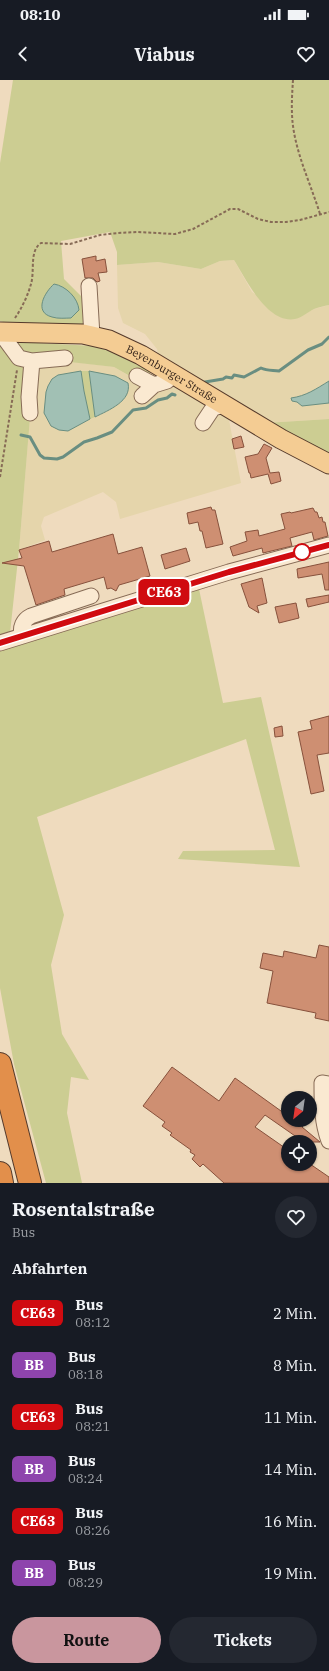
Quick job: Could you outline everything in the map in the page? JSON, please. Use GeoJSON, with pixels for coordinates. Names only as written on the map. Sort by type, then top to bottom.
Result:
{"type":"FeatureCollection","features":[{"type":"Feature","properties":{"kind":"highway"},"geometry":{"type":"LineString","coordinates":[[0,1064],[30,1183]]}},
{"type":"Feature","properties":{"kind":"highway"},"geometry":{"type":"LineString","coordinates":[[0,1174],[2,1183]]}},
{"type":"Feature","properties":{"kind":"main road","name":"Beyenburger Straße"},"geometry":{"type":"LineString","coordinates":[[6,328],[92,336],[122,346],[173,374],[281,439],[329,464]]}},
{"type":"Feature","properties":{"kind":"street"},"geometry":{"type":"LineString","coordinates":[[89,286],[92,336]]}},
{"type":"Feature","properties":{"kind":"street"},"geometry":{"type":"LineString","coordinates":[[6,328],[5,339],[22,363],[29,397],[30,413]]}},
{"type":"Feature","properties":{"kind":"street"},"geometry":{"type":"LineString","coordinates":[[22,363],[64,358]]}},
{"type":"Feature","properties":{"kind":"street"},"geometry":{"type":"LineString","coordinates":[[142,396],[154,385],[167,381],[173,374]]}},
{"type":"Feature","properties":{"kind":"street"},"geometry":{"type":"LineString","coordinates":[[137,376],[154,385]]}},
{"type":"Feature","properties":{"kind":"street"},"geometry":{"type":"LineString","coordinates":[[203,423],[213,408],[224,405]]}},
{"type":"Feature","properties":{"kind":"street"},"geometry":{"type":"LineString","coordinates":[[0,643],[229,572],[329,545]]}},
{"type":"Feature","properties":{"kind":"street"},"geometry":{"type":"LineString","coordinates":[[22,636],[21,631],[23,625],[30,616],[91,596]]}},
{"type":"Feature","properties":{"kind":"street"},"geometry":{"type":"LineString","coordinates":[[329,1084],[322,1083],[324,1125],[329,1141]]}},
{"type":"Feature","properties":{"kind":"path"},"geometry":{"type":"LineString","coordinates":[[293,80],[293,126],[298,147],[320,214]]}},
{"type":"Feature","properties":{"kind":"path"},"geometry":{"type":"LineString","coordinates":[[6,328],[28,291],[34,268],[35,249],[41,243],[70,244],[94,237],[118,233],[137,232],[175,234],[193,229],[230,209],[238,209],[258,219],[271,222],[300,220],[329,212]]}},
{"type":"Feature","properties":{"kind":"path"},"geometry":{"type":"LineString","coordinates":[[0,477],[22,363]]}},
{"type":"Feature","properties":{"kind":"shaded area"},"geometry":{"type":"Polygon","coordinates":[[[234,260],[252,292],[295,319],[314,309],[329,305],[329,419],[265,423],[235,405],[229,420],[241,483],[120,519],[116,502],[103,492],[44,517],[41,526],[45,540],[19,550],[35,357],[114,367],[141,383],[159,359],[157,349],[145,334],[123,323],[118,308],[117,265],[158,262],[201,269],[220,261],[234,260]]]}},
{"type":"Feature","properties":{"kind":"shaded area"},"geometry":{"type":"Polygon","coordinates":[[[54,284],[63,287],[71,293],[76,301],[79,310],[71,318],[54,318],[43,311],[42,302],[44,297],[54,284]]]}},
{"type":"Feature","properties":{"kind":"shaded area"},"geometry":{"type":"Polygon","coordinates":[[[81,371],[90,419],[68,431],[59,430],[51,426],[44,413],[48,386],[52,379],[58,375],[81,371]]]}},
{"type":"Feature","properties":{"kind":"shaded area"},"geometry":{"type":"Polygon","coordinates":[[[89,371],[115,376],[128,383],[128,389],[123,400],[113,408],[95,417],[89,371]]]}},
{"type":"Feature","properties":{"kind":"shaded area"},"geometry":{"type":"Polygon","coordinates":[[[329,381],[329,403],[302,406],[297,402],[292,401],[291,398],[306,394],[329,381]]]}},
{"type":"Feature","properties":{"kind":"green space"},"geometry":{"type":"Polygon","coordinates":[[[13,80],[329,80],[329,305],[314,309],[295,319],[285,319],[275,315],[258,298],[234,260],[220,261],[201,269],[158,262],[117,265],[117,252],[110,232],[61,241],[64,279],[83,298],[84,329],[14,325],[0,321],[0,163],[13,80]]]}},
{"type":"Feature","properties":{"kind":"green space"},"geometry":{"type":"Polygon","coordinates":[[[0,341],[94,346],[109,349],[152,370],[142,383],[114,367],[35,358],[19,550],[10,633],[199,589],[223,703],[261,697],[300,867],[178,859],[183,851],[275,850],[246,739],[37,817],[64,915],[51,965],[62,1034],[89,1080],[71,1077],[67,1113],[82,1183],[46,1183],[14,1064],[0,988],[0,341]]]}},
{"type":"Feature","properties":{"kind":"green space"},"geometry":{"type":"Polygon","coordinates":[[[81,371],[89,371],[95,417],[90,419],[84,391],[81,371]]]}},
{"type":"Feature","properties":{"kind":"green space"},"geometry":{"type":"Polygon","coordinates":[[[329,419],[329,458],[265,423],[329,419]]]}},
{"type":"Feature","properties":{"kind":"building"},"geometry":{"type":"Polygon","coordinates":[[[96,256],[96,261],[105,259],[107,272],[98,273],[100,281],[97,282],[93,278],[85,278],[82,259],[96,256]]]}},
{"type":"Feature","properties":{"kind":"building"},"geometry":{"type":"Polygon","coordinates":[[[241,436],[244,447],[234,449],[232,439],[241,436]]]}},
{"type":"Feature","properties":{"kind":"building"},"geometry":{"type":"Polygon","coordinates":[[[264,444],[272,448],[266,458],[270,473],[279,472],[281,481],[271,484],[268,474],[251,478],[245,457],[258,454],[264,444]]]}},
{"type":"Feature","properties":{"kind":"building"},"geometry":{"type":"Polygon","coordinates":[[[211,507],[212,510],[215,510],[223,544],[206,548],[198,522],[189,524],[187,513],[211,507]]]}},
{"type":"Feature","properties":{"kind":"building"},"geometry":{"type":"Polygon","coordinates":[[[313,508],[315,512],[317,512],[319,518],[322,517],[323,522],[325,522],[328,536],[314,540],[312,532],[290,538],[292,546],[263,553],[262,548],[233,556],[230,547],[247,541],[245,532],[258,530],[259,536],[285,529],[281,514],[313,508]]]}},
{"type":"Feature","properties":{"kind":"building"},"geometry":{"type":"Polygon","coordinates":[[[113,534],[118,554],[142,547],[150,576],[119,585],[116,591],[111,588],[107,589],[104,577],[64,589],[65,595],[36,605],[24,566],[2,563],[22,558],[19,550],[49,541],[52,552],[113,534]]]}},
{"type":"Feature","properties":{"kind":"building"},"geometry":{"type":"Polygon","coordinates":[[[186,548],[190,561],[165,569],[161,555],[186,548]]]}},
{"type":"Feature","properties":{"kind":"building"},"geometry":{"type":"Polygon","coordinates":[[[329,562],[329,590],[325,590],[322,574],[298,578],[297,569],[329,562]]]}},
{"type":"Feature","properties":{"kind":"building"},"geometry":{"type":"Polygon","coordinates":[[[262,578],[267,603],[257,606],[259,613],[249,607],[241,584],[262,578]]]}},
{"type":"Feature","properties":{"kind":"building"},"geometry":{"type":"Polygon","coordinates":[[[329,595],[329,602],[308,607],[306,599],[329,595]]]}},
{"type":"Feature","properties":{"kind":"building"},"geometry":{"type":"Polygon","coordinates":[[[296,603],[299,618],[279,623],[275,607],[296,603]]]}},
{"type":"Feature","properties":{"kind":"building"},"geometry":{"type":"Polygon","coordinates":[[[329,716],[329,753],[317,755],[324,791],[311,794],[298,732],[312,729],[310,721],[329,716]]]}},
{"type":"Feature","properties":{"kind":"building"},"geometry":{"type":"Polygon","coordinates":[[[282,726],[283,736],[275,737],[274,728],[282,726]]]}},
{"type":"Feature","properties":{"kind":"building"},"geometry":{"type":"Polygon","coordinates":[[[319,945],[329,947],[329,1021],[315,1018],[316,1013],[267,1003],[273,971],[260,968],[263,953],[283,957],[284,951],[316,958],[319,945]]]}},
{"type":"Feature","properties":{"kind":"building"},"geometry":{"type":"Polygon","coordinates":[[[172,1067],[219,1101],[235,1078],[281,1111],[281,1126],[265,1115],[255,1127],[281,1145],[281,1171],[317,1171],[317,1169],[329,1177],[329,1183],[224,1183],[203,1164],[200,1167],[192,1159],[195,1155],[190,1152],[191,1150],[170,1135],[172,1133],[162,1126],[165,1122],[143,1106],[172,1067]]]}},
{"type":"Feature","properties":{"kind":"building"},"geometry":{"type":"Polygon","coordinates":[[[282,1127],[302,1127],[312,1135],[294,1135],[282,1127]]]}},
{"type":"Feature","properties":{"kind":"waterway"},"geometry":{"type":"LineString","coordinates":[[205,382],[223,379],[226,377],[232,378],[234,375],[244,377],[261,368],[279,371],[308,350],[322,344],[329,337]]}},
{"type":"Feature","properties":{"kind":"waterway"},"geometry":{"type":"LineString","coordinates":[[21,435],[30,437],[40,455],[44,458],[57,459],[63,457],[84,442],[112,432],[133,410],[146,408],[158,400],[167,398],[172,394],[175,395]]}},
{"type":"Feature","properties":{"kind":"bus line","name":"CE63"},"geometry":{"type":"LineString","coordinates":[[0,643],[229,572],[329,545]]}}]}
